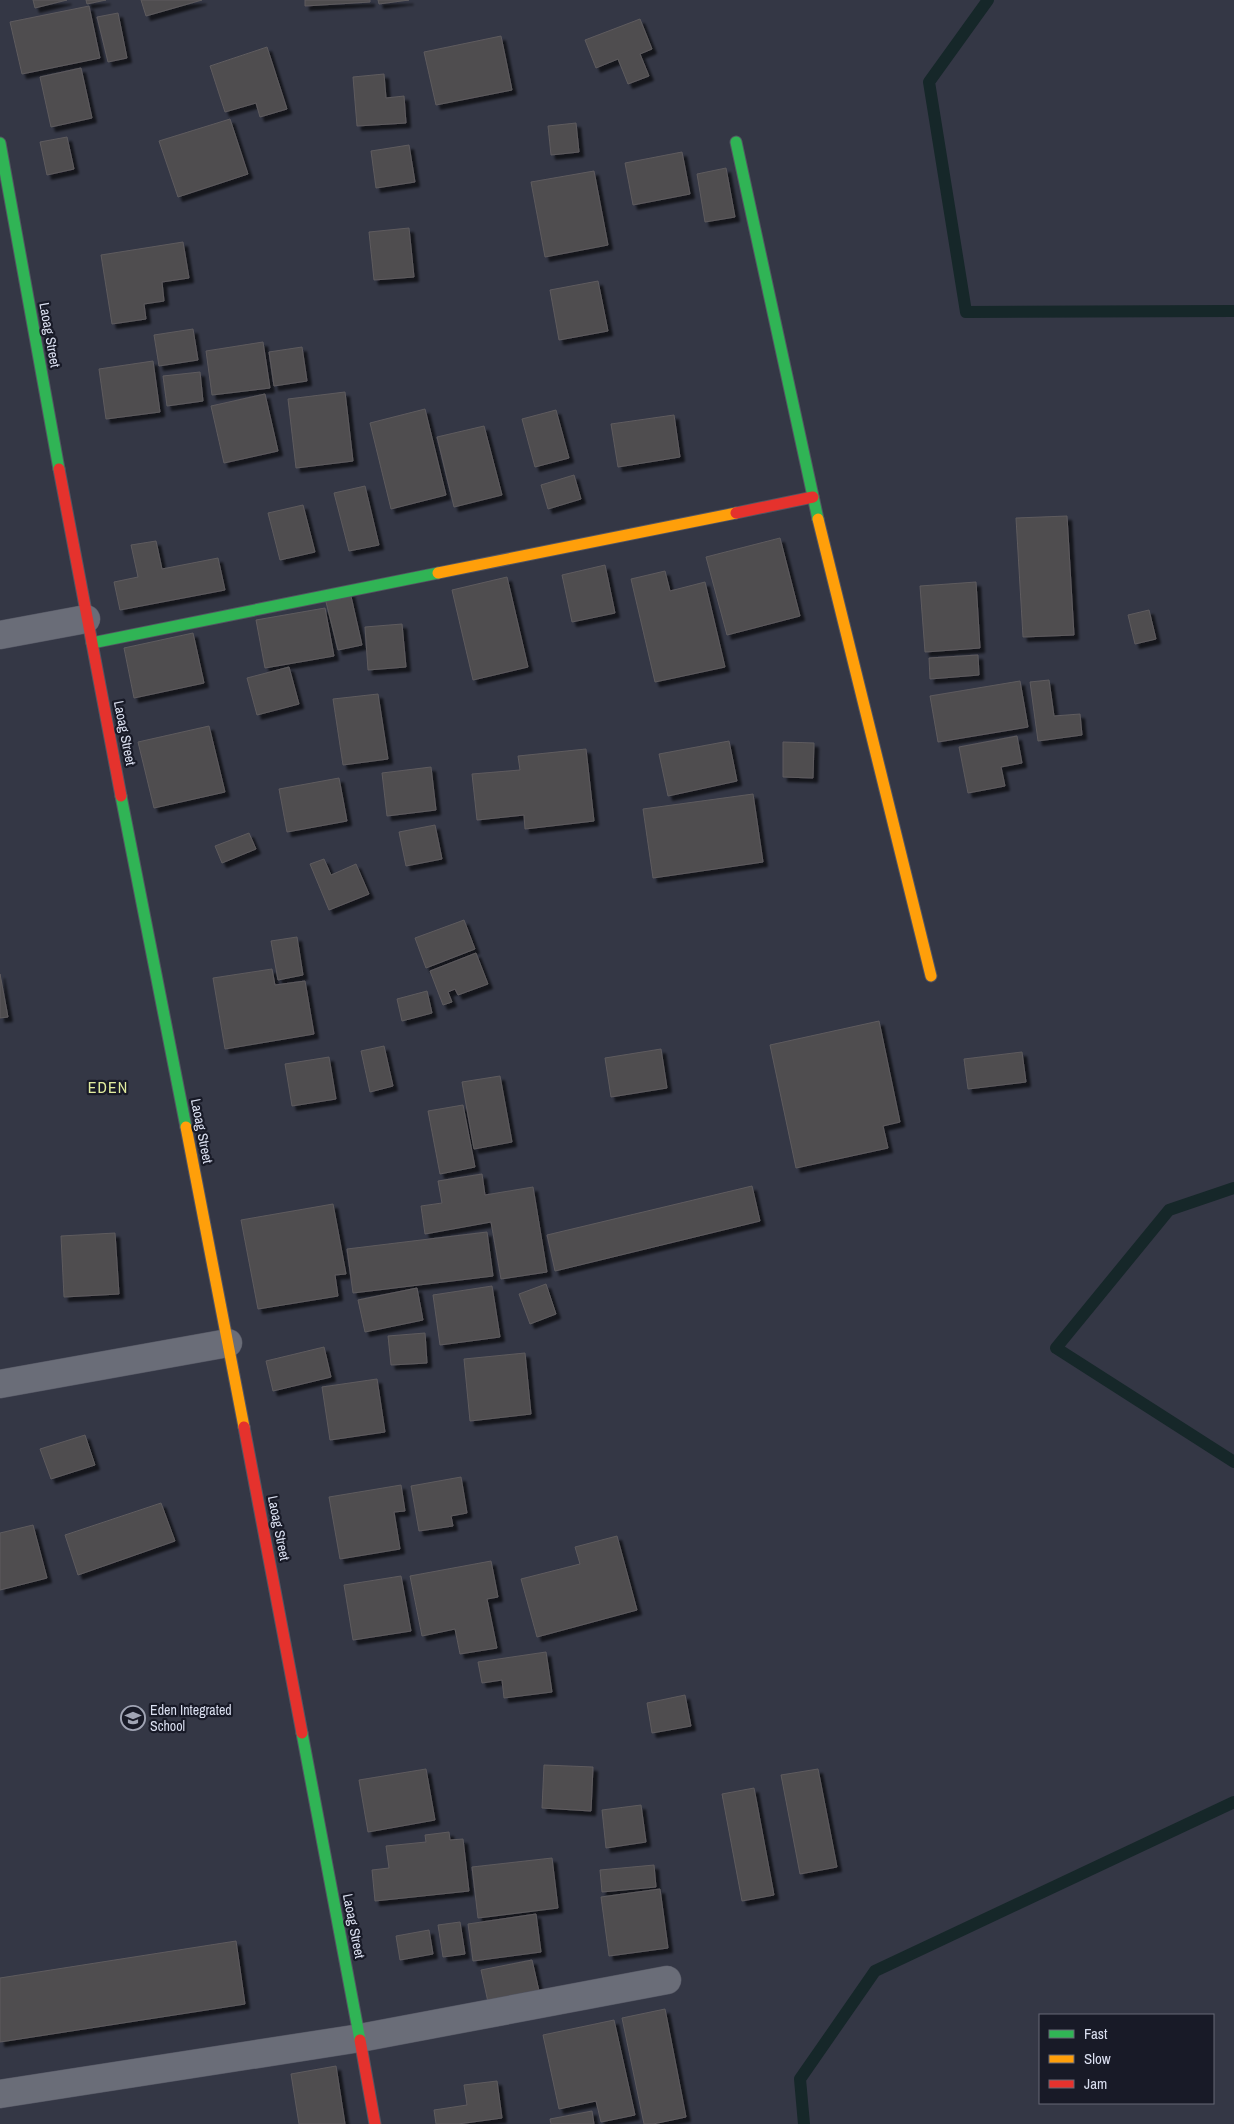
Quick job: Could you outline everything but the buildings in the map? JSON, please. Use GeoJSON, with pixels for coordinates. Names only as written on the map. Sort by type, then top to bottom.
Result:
{"type":"FeatureCollection","features":[{"type":"Feature","properties":{"kind":"street"},"geometry":{"type":"LineString","coordinates":[[736,142],[813,497],[931,976]]}},
{"type":"Feature","properties":{"kind":"street","name":"Laoag Street"},"geometry":{"type":"LineString","coordinates":[[0,143],[89,631],[228,1343],[375,2124]]}},
{"type":"Feature","properties":{"kind":"street"},"geometry":{"type":"LineString","coordinates":[[0,636],[89,631],[813,497]]}},
{"type":"Feature","properties":{"kind":"street"},"geometry":{"type":"LineString","coordinates":[[0,1384],[228,1343]]}},
{"type":"Feature","properties":{"kind":"street"},"geometry":{"type":"LineString","coordinates":[[0,2094],[360,2038],[667,1980]]}},
{"type":"Feature","properties":{"kind":"waterway"},"geometry":{"type":"LineString","coordinates":[[988,0],[929,82],[966,312],[1234,311]]}},
{"type":"Feature","properties":{"kind":"waterway"},"geometry":{"type":"LineString","coordinates":[[1234,1188],[1169,1210],[1056,1348],[1234,1462]]}},
{"type":"Feature","properties":{"kind":"waterway"},"geometry":{"type":"LineString","coordinates":[[804,2124],[800,2079],[875,1971],[1234,1802]]}},
{"type":"Feature","properties":{"kind":"traffic: fast"},"geometry":{"type":"LineString","coordinates":[[736,142],[818,519]]}},
{"type":"Feature","properties":{"kind":"traffic: fast"},"geometry":{"type":"LineString","coordinates":[[0,143],[59,469]]}},
{"type":"Feature","properties":{"kind":"traffic: fast"},"geometry":{"type":"LineString","coordinates":[[92,643],[438,573]]}},
{"type":"Feature","properties":{"kind":"traffic: fast"},"geometry":{"type":"LineString","coordinates":[[121,796],[186,1127]]}},
{"type":"Feature","properties":{"kind":"traffic: fast"},"geometry":{"type":"LineString","coordinates":[[302,1733],[360,2040]]}},
{"type":"Feature","properties":{"kind":"traffic: slow"},"geometry":{"type":"LineString","coordinates":[[438,573],[736,513]]}},
{"type":"Feature","properties":{"kind":"traffic: slow"},"geometry":{"type":"LineString","coordinates":[[818,519],[931,976]]}},
{"type":"Feature","properties":{"kind":"traffic: slow"},"geometry":{"type":"LineString","coordinates":[[186,1127],[244,1427]]}},
{"type":"Feature","properties":{"kind":"traffic: jam"},"geometry":{"type":"LineString","coordinates":[[59,469],[121,796]]}},
{"type":"Feature","properties":{"kind":"traffic: jam"},"geometry":{"type":"LineString","coordinates":[[736,513],[813,497]]}},
{"type":"Feature","properties":{"kind":"traffic: jam"},"geometry":{"type":"LineString","coordinates":[[244,1427],[302,1733]]}},
{"type":"Feature","properties":{"kind":"traffic: jam"},"geometry":{"type":"LineString","coordinates":[[360,2040],[375,2124]]}},
{"type":"Feature","properties":{"kind":"place","name":"Eden Integrated School"},"geometry":{"type":"Point","coordinates":[133,1718]}},
{"type":"Feature","properties":{"kind":"district","name":"EDEN"},"geometry":{"type":"Point","coordinates":[108,1087]}}]}
